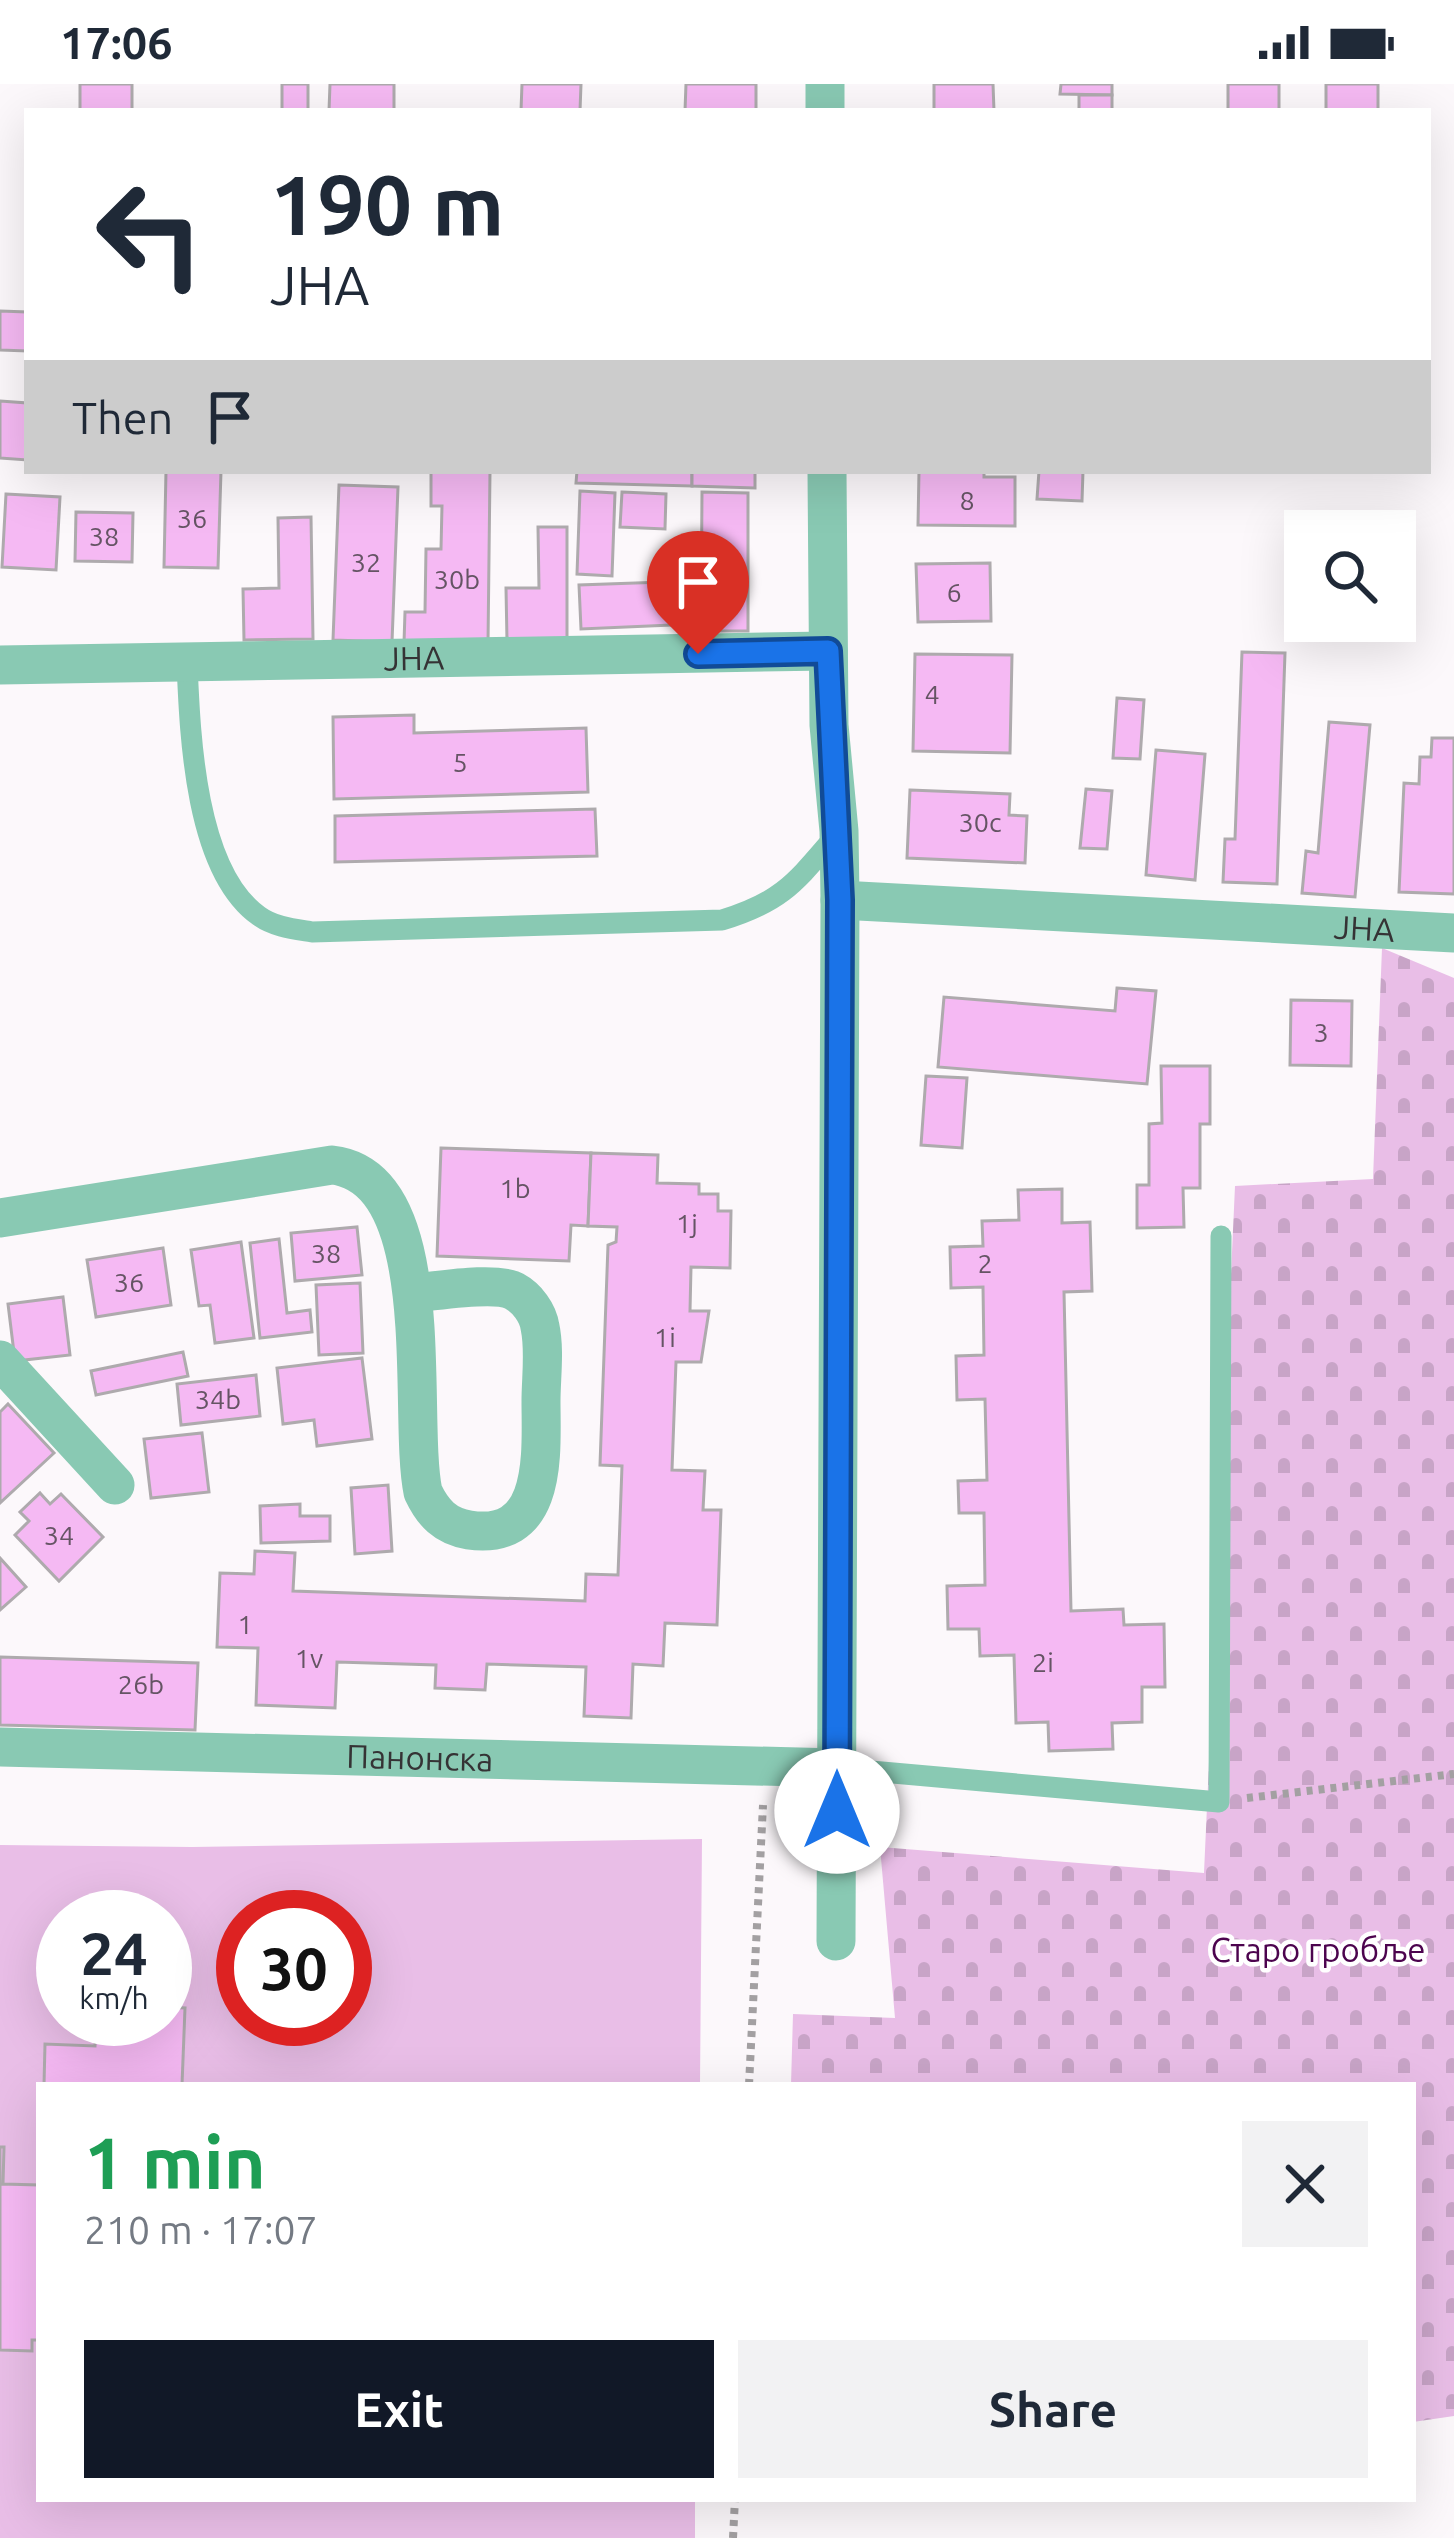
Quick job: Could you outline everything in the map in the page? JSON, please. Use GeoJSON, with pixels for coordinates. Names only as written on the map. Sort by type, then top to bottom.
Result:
{"type":"FeatureCollection","features":[{"type":"Feature","properties":{"kind":"street"},"geometry":{"type":"LineString","coordinates":[[827,474],[829,725],[840,900],[836,1941]]}},
{"type":"Feature","properties":{"kind":"street","name":"ЈНА"},"geometry":{"type":"LineString","coordinates":[[0,665],[828,651]]}},
{"type":"Feature","properties":{"kind":"street","name":"ЈНА"},"geometry":{"type":"LineString","coordinates":[[840,900],[1454,933]]}},
{"type":"Feature","properties":{"kind":"street"},"geometry":{"type":"LineString","coordinates":[[0,1218],[332,1165],[347,1167],[376,1189],[401,1234],[414,1293],[422,1492],[446,1523],[481,1532],[497,1529],[521,1515],[541,1475],[540,1325],[525,1299],[501,1287],[414,1293]]}},
{"type":"Feature","properties":{"kind":"street"},"geometry":{"type":"LineString","coordinates":[[0,1360],[115,1485]]}},
{"type":"Feature","properties":{"kind":"street","name":"Панонска"},"geometry":{"type":"LineString","coordinates":[[0,1747],[837,1768]]}},
{"type":"Feature","properties":{"kind":"lane"},"geometry":{"type":"LineString","coordinates":[[188,663],[196,773],[217,862],[254,913],[285,927],[312,932],[722,920],[762,908],[781,895],[839,831]]}},
{"type":"Feature","properties":{"kind":"lane"},"geometry":{"type":"LineString","coordinates":[[837,1768],[1219,1802],[1221,1236]]}},
{"type":"Feature","properties":{"kind":"path"},"geometry":{"type":"LineString","coordinates":[[749,2082],[765,1767]]}},
{"type":"Feature","properties":{"kind":"path"},"geometry":{"type":"LineString","coordinates":[[1219,1802],[1454,1774]]}},
{"type":"Feature","properties":{"kind":"path"},"geometry":{"type":"LineString","coordinates":[[734,2538],[735,2502]]}},
{"type":"Feature","properties":{"kind":"green space","name":"Старо гробље"},"geometry":{"type":"Polygon","coordinates":[[[1382,948],[1454,978],[1454,2416],[1416,2422],[1416,2082],[791,2082],[793,2014],[895,2018],[880,1847],[1204,1873],[1235,1186],[1373,1179],[1382,948]]]}},
{"type":"Feature","properties":{"kind":"green space"},"geometry":{"type":"Polygon","coordinates":[[[702,1839],[700,2082],[36,2082],[36,2502],[695,2502],[695,2538],[0,2538],[0,1845],[192,1847],[702,1839]]]}},
{"type":"Feature","properties":{"kind":"building"},"geometry":{"type":"Polygon","coordinates":[[[80,84],[132,84],[132,108],[80,108],[80,84]]]}},
{"type":"Feature","properties":{"kind":"building"},"geometry":{"type":"Polygon","coordinates":[[[282,84],[308,84],[308,108],[282,108],[282,84]]]}},
{"type":"Feature","properties":{"kind":"building"},"geometry":{"type":"Polygon","coordinates":[[[330,84],[394,84],[394,108],[329,108],[330,84]]]}},
{"type":"Feature","properties":{"kind":"building"},"geometry":{"type":"Polygon","coordinates":[[[522,84],[581,84],[580,108],[521,108],[522,84]]]}},
{"type":"Feature","properties":{"kind":"building"},"geometry":{"type":"Polygon","coordinates":[[[686,84],[756,84],[756,108],[685,108],[686,84]]]}},
{"type":"Feature","properties":{"kind":"building"},"geometry":{"type":"Polygon","coordinates":[[[934,84],[993,84],[994,108],[934,108],[934,84]]]}},
{"type":"Feature","properties":{"kind":"building"},"geometry":{"type":"Polygon","coordinates":[[[1061,84],[1112,84],[1112,95],[1060,94],[1061,84]]]}},
{"type":"Feature","properties":{"kind":"building"},"geometry":{"type":"Polygon","coordinates":[[[1228,84],[1279,84],[1279,108],[1228,108],[1228,84]]]}},
{"type":"Feature","properties":{"kind":"building"},"geometry":{"type":"Polygon","coordinates":[[[1326,84],[1378,84],[1378,108],[1326,108],[1326,84]]]}},
{"type":"Feature","properties":{"kind":"building"},"geometry":{"type":"Polygon","coordinates":[[[1079,95],[1112,95],[1112,108],[1079,108],[1079,95]]]}},
{"type":"Feature","properties":{"kind":"building"},"geometry":{"type":"Polygon","coordinates":[[[0,311],[24,312],[24,351],[0,350],[0,311]]]}},
{"type":"Feature","properties":{"kind":"building"},"geometry":{"type":"Polygon","coordinates":[[[0,401],[24,403],[24,460],[0,458],[0,401]]]}},
{"type":"Feature","properties":{"kind":"building"},"geometry":{"type":"Polygon","coordinates":[[[166,474],[221,474],[218,568],[164,567],[166,474]]]}},
{"type":"Feature","properties":{"kind":"building"},"geometry":{"type":"Polygon","coordinates":[[[431,474],[490,474],[488,644],[404,643],[405,612],[425,612],[426,549],[441,549],[442,506],[431,506],[431,474]]]}},
{"type":"Feature","properties":{"kind":"building"},"geometry":{"type":"Polygon","coordinates":[[[577,474],[692,474],[692,486],[576,483],[577,474]]]}},
{"type":"Feature","properties":{"kind":"building"},"geometry":{"type":"Polygon","coordinates":[[[692,474],[755,474],[755,488],[692,486],[692,474]]]}},
{"type":"Feature","properties":{"kind":"building"},"geometry":{"type":"Polygon","coordinates":[[[919,474],[1015,477],[1015,526],[918,525],[919,474]]]}},
{"type":"Feature","properties":{"kind":"building"},"geometry":{"type":"Polygon","coordinates":[[[1039,474],[1083,474],[1082,501],[1037,499],[1039,474]]]}},
{"type":"Feature","properties":{"kind":"building"},"geometry":{"type":"Polygon","coordinates":[[[339,485],[398,487],[392,642],[333,640],[339,485]]]}},
{"type":"Feature","properties":{"kind":"building"},"geometry":{"type":"Polygon","coordinates":[[[580,491],[615,493],[612,576],[577,574],[580,491]]]}},
{"type":"Feature","properties":{"kind":"building"},"geometry":{"type":"Polygon","coordinates":[[[622,492],[666,494],[665,529],[620,527],[622,492]]]}},
{"type":"Feature","properties":{"kind":"building"},"geometry":{"type":"Polygon","coordinates":[[[702,492],[748,493],[748,631],[701,631],[702,492]]]}},
{"type":"Feature","properties":{"kind":"building"},"geometry":{"type":"Polygon","coordinates":[[[6,494],[60,497],[56,570],[2,567],[6,494]]]}},
{"type":"Feature","properties":{"kind":"building"},"geometry":{"type":"Polygon","coordinates":[[[76,512],[133,513],[132,562],[75,561],[76,512]]]}},
{"type":"Feature","properties":{"kind":"building"},"geometry":{"type":"Polygon","coordinates":[[[311,517],[313,639],[244,640],[243,589],[279,588],[278,518],[311,517]]]}},
{"type":"Feature","properties":{"kind":"building"},"geometry":{"type":"Polygon","coordinates":[[[538,527],[567,527],[567,640],[507,641],[506,588],[539,588],[538,527]]]}},
{"type":"Feature","properties":{"kind":"building"},"geometry":{"type":"Polygon","coordinates":[[[990,563],[991,621],[918,622],[916,564],[990,563]]]}},
{"type":"Feature","properties":{"kind":"building"},"geometry":{"type":"Polygon","coordinates":[[[692,581],[694,624],[581,629],[579,585],[692,581]]]}},
{"type":"Feature","properties":{"kind":"building"},"geometry":{"type":"Polygon","coordinates":[[[1242,652],[1285,653],[1277,884],[1223,882],[1225,839],[1235,839],[1242,652]]]}},
{"type":"Feature","properties":{"kind":"building"},"geometry":{"type":"Polygon","coordinates":[[[915,654],[1012,655],[1010,753],[913,751],[915,654]]]}},
{"type":"Feature","properties":{"kind":"building"},"geometry":{"type":"Polygon","coordinates":[[[1117,698],[1144,700],[1140,759],[1113,758],[1117,698]]]}},
{"type":"Feature","properties":{"kind":"building"},"geometry":{"type":"Polygon","coordinates":[[[414,715],[414,733],[586,728],[588,792],[334,799],[333,717],[414,715]]]}},
{"type":"Feature","properties":{"kind":"building"},"geometry":{"type":"Polygon","coordinates":[[[1329,722],[1370,725],[1355,897],[1302,893],[1306,851],[1318,853],[1329,722]]]}},
{"type":"Feature","properties":{"kind":"building"},"geometry":{"type":"Polygon","coordinates":[[[1432,738],[1454,738],[1454,894],[1399,892],[1404,783],[1419,784],[1420,757],[1431,757],[1432,738]]]}},
{"type":"Feature","properties":{"kind":"building"},"geometry":{"type":"Polygon","coordinates":[[[1156,750],[1205,754],[1195,880],[1146,875],[1156,750]]]}},
{"type":"Feature","properties":{"kind":"building"},"geometry":{"type":"Polygon","coordinates":[[[1086,789],[1112,791],[1107,849],[1080,848],[1086,789]]]}},
{"type":"Feature","properties":{"kind":"building"},"geometry":{"type":"Polygon","coordinates":[[[910,790],[1010,794],[1009,815],[1027,816],[1025,863],[907,858],[910,790]]]}},
{"type":"Feature","properties":{"kind":"building"},"geometry":{"type":"Polygon","coordinates":[[[595,809],[597,856],[335,862],[335,816],[595,809]]]}},
{"type":"Feature","properties":{"kind":"building"},"geometry":{"type":"Polygon","coordinates":[[[1117,988],[1156,991],[1147,1084],[938,1067],[944,997],[1115,1011],[1117,988]]]}},
{"type":"Feature","properties":{"kind":"building"},"geometry":{"type":"Polygon","coordinates":[[[1291,1000],[1352,1001],[1351,1066],[1290,1065],[1291,1000]]]}},
{"type":"Feature","properties":{"kind":"building"},"geometry":{"type":"Polygon","coordinates":[[[1161,1066],[1210,1066],[1210,1124],[1200,1124],[1200,1188],[1183,1188],[1184,1227],[1137,1228],[1137,1185],[1149,1185],[1149,1124],[1162,1123],[1161,1066]]]}},
{"type":"Feature","properties":{"kind":"building"},"geometry":{"type":"Polygon","coordinates":[[[926,1076],[967,1078],[962,1148],[921,1145],[926,1076]]]}},
{"type":"Feature","properties":{"kind":"building"},"geometry":{"type":"Polygon","coordinates":[[[441,1148],[591,1153],[588,1226],[571,1225],[569,1261],[437,1256],[441,1148]]]}},
{"type":"Feature","properties":{"kind":"building"},"geometry":{"type":"Polygon","coordinates":[[[591,1153],[658,1155],[657,1183],[699,1184],[699,1194],[718,1194],[718,1211],[731,1211],[730,1268],[691,1267],[690,1311],[709,1311],[701,1362],[676,1362],[672,1470],[705,1471],[703,1510],[721,1510],[717,1625],[665,1623],[663,1666],[633,1664],[631,1718],[584,1716],[586,1667],[487,1664],[485,1690],[435,1688],[436,1665],[337,1662],[335,1708],[256,1705],[258,1648],[217,1647],[220,1573],[254,1574],[255,1551],[295,1553],[293,1591],[585,1601],[586,1574],[618,1575],[622,1466],[600,1465],[608,1245],[616,1242],[617,1227],[588,1226],[591,1153]]]}},
{"type":"Feature","properties":{"kind":"building"},"geometry":{"type":"Polygon","coordinates":[[[1062,1189],[1062,1223],[1090,1222],[1092,1291],[1064,1292],[1071,1611],[1123,1609],[1124,1625],[1164,1624],[1165,1687],[1142,1687],[1142,1722],[1112,1723],[1113,1749],[1049,1751],[1048,1722],[1016,1723],[1014,1655],[980,1656],[979,1629],[948,1629],[947,1586],[985,1585],[984,1513],[959,1513],[958,1481],[987,1480],[985,1399],[957,1400],[956,1356],[984,1355],[983,1287],[951,1288],[950,1247],[983,1246],[982,1221],[1019,1220],[1018,1190],[1062,1189]]]}},
{"type":"Feature","properties":{"kind":"building"},"geometry":{"type":"Polygon","coordinates":[[[357,1227],[362,1275],[295,1281],[291,1233],[357,1227]]]}},
{"type":"Feature","properties":{"kind":"building"},"geometry":{"type":"Polygon","coordinates":[[[279,1239],[287,1313],[310,1310],[312,1332],[260,1338],[250,1243],[279,1239]]]}},
{"type":"Feature","properties":{"kind":"building"},"geometry":{"type":"Polygon","coordinates":[[[241,1242],[254,1338],[215,1343],[210,1305],[199,1306],[191,1250],[241,1242]]]}},
{"type":"Feature","properties":{"kind":"building"},"geometry":{"type":"Polygon","coordinates":[[[163,1248],[171,1305],[96,1317],[87,1260],[163,1248]]]}},
{"type":"Feature","properties":{"kind":"building"},"geometry":{"type":"Polygon","coordinates":[[[360,1283],[363,1353],[319,1355],[316,1285],[360,1283]]]}},
{"type":"Feature","properties":{"kind":"building"},"geometry":{"type":"Polygon","coordinates":[[[63,1297],[70,1355],[15,1361],[8,1304],[63,1297]]]}},
{"type":"Feature","properties":{"kind":"building"},"geometry":{"type":"Polygon","coordinates":[[[183,1352],[188,1376],[96,1395],[91,1371],[183,1352]]]}},
{"type":"Feature","properties":{"kind":"building"},"geometry":{"type":"Polygon","coordinates":[[[362,1358],[372,1439],[317,1446],[314,1420],[283,1424],[277,1368],[362,1358]]]}},
{"type":"Feature","properties":{"kind":"building"},"geometry":{"type":"Polygon","coordinates":[[[256,1375],[260,1416],[181,1425],[177,1384],[256,1375]]]}},
{"type":"Feature","properties":{"kind":"building"},"geometry":{"type":"Polygon","coordinates":[[[8,1404],[54,1453],[0,1503],[0,1412],[8,1404]]]}},
{"type":"Feature","properties":{"kind":"building"},"geometry":{"type":"Polygon","coordinates":[[[202,1433],[209,1492],[151,1498],[144,1439],[202,1433]]]}},
{"type":"Feature","properties":{"kind":"building"},"geometry":{"type":"Polygon","coordinates":[[[388,1485],[392,1551],[355,1554],[351,1488],[388,1485]]]}},
{"type":"Feature","properties":{"kind":"building"},"geometry":{"type":"Polygon","coordinates":[[[40,1493],[50,1504],[61,1494],[103,1537],[59,1581],[15,1535],[29,1521],[20,1512],[40,1493]]]}},
{"type":"Feature","properties":{"kind":"building"},"geometry":{"type":"Polygon","coordinates":[[[300,1504],[300,1516],[330,1516],[330,1541],[261,1543],[260,1506],[300,1504]]]}},
{"type":"Feature","properties":{"kind":"building"},"geometry":{"type":"Polygon","coordinates":[[[0,1558],[26,1587],[0,1610],[0,1558]]]}},
{"type":"Feature","properties":{"kind":"building"},"geometry":{"type":"Polygon","coordinates":[[[0,1657],[198,1663],[195,1730],[0,1725],[0,1657]]]}},
{"type":"Feature","properties":{"kind":"building"},"geometry":{"type":"Polygon","coordinates":[[[45,2046],[184,2046],[182,2082],[44,2082],[45,2046]]]}},
{"type":"Feature","properties":{"kind":"building"},"geometry":{"type":"Polygon","coordinates":[[[0,2147],[4,2147],[3,2184],[36,2185],[36,2340],[32,2340],[32,2351],[0,2350],[0,2147]]]}},
{"type":"Feature","properties":{"kind":"route"},"geometry":{"type":"LineString","coordinates":[[698,654],[828,651],[840,900],[837,1811]]}}]}
